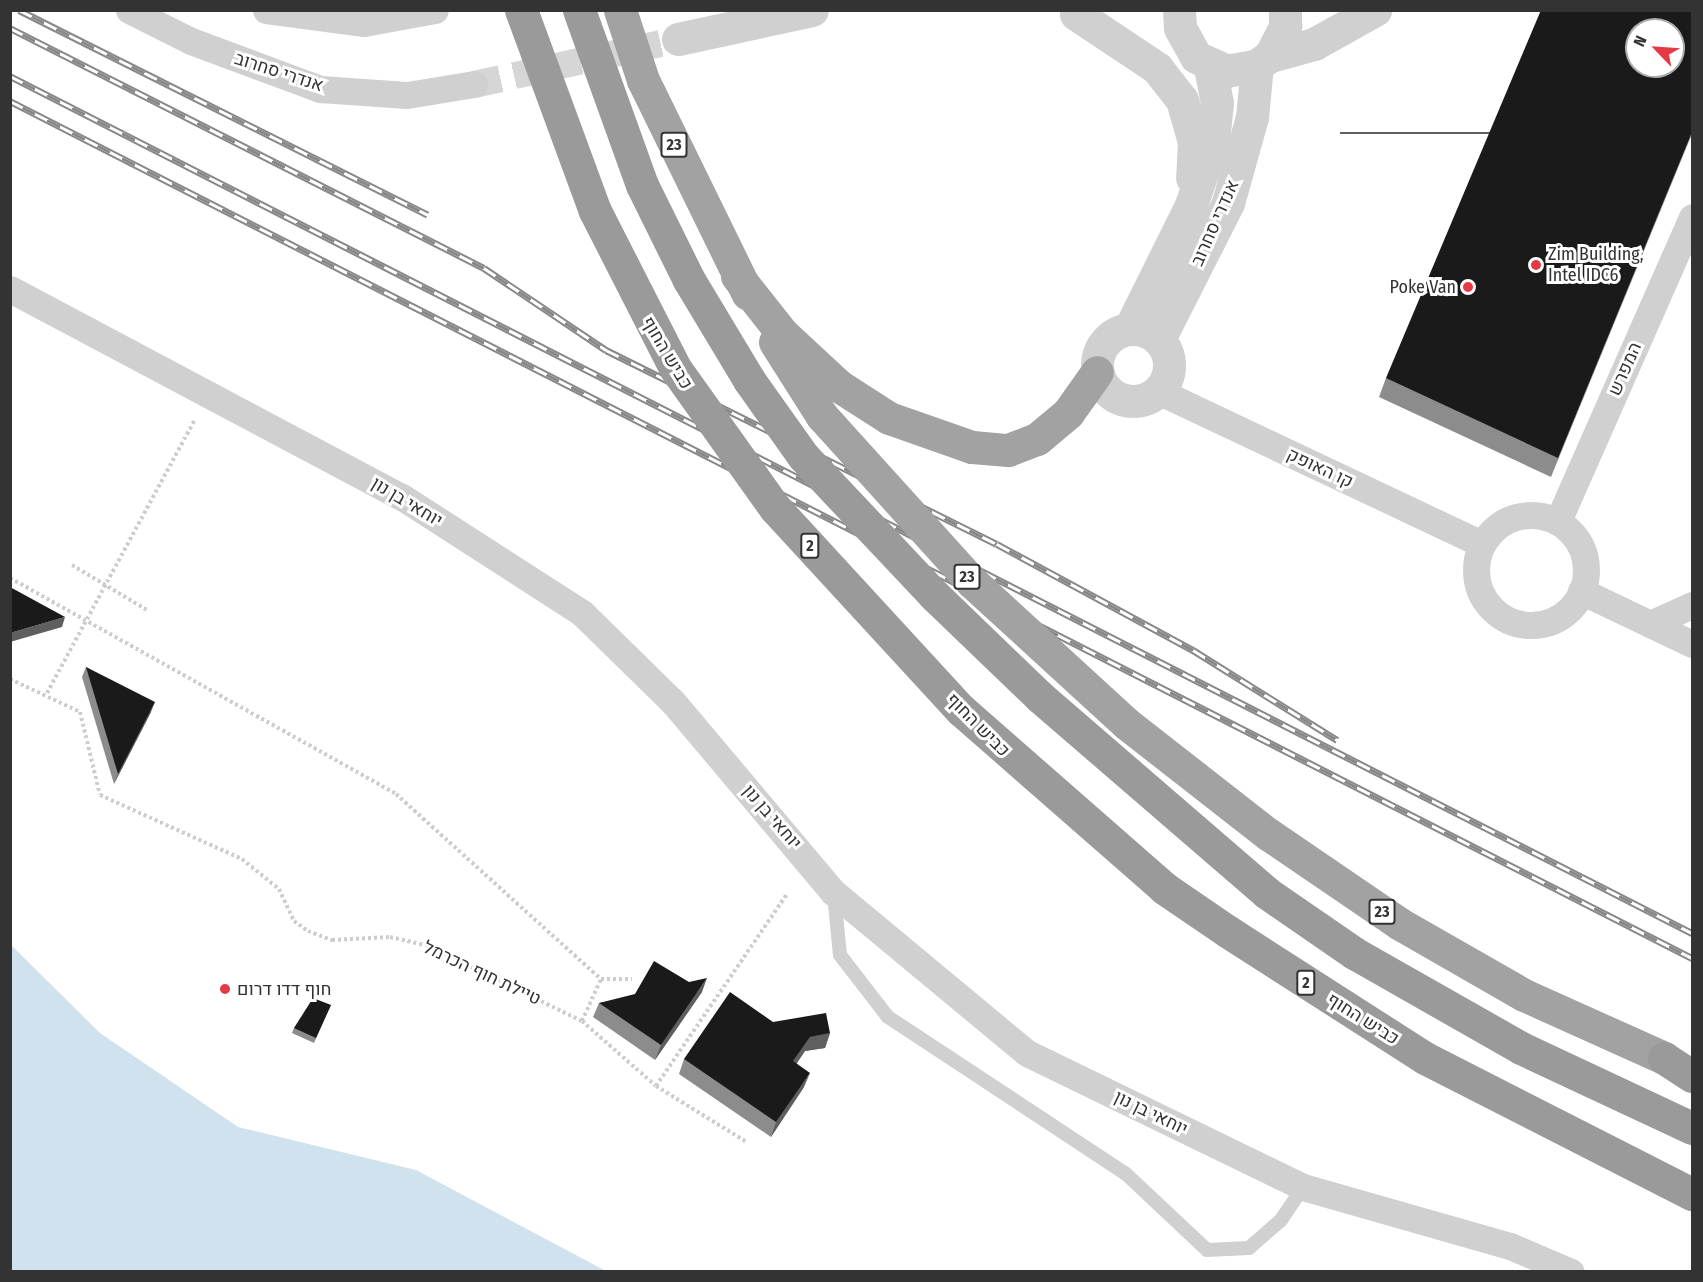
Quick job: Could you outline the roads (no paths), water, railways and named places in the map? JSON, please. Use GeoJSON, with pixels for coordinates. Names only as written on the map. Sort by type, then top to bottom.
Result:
{"type":"FeatureCollection","features":[{"type":"Feature","properties":{"kind":"highway","name":"כביש החוף"},"geometry":{"type":"LineString","coordinates":[[520,10],[595,211],[675,368],[775,508],[961,710],[1164,888],[1227,931],[1425,1058],[1692,1194]]}},
{"type":"Feature","properties":{"kind":"highway"},"geometry":{"type":"LineString","coordinates":[[579,10],[642,185],[689,280],[749,380],[802,456],[934,595],[1041,696],[1231,863],[1354,953],[1521,1048],[1692,1128]]}},
{"type":"Feature","properties":{"kind":"highway","name":"23"},"geometry":{"type":"LineString","coordinates":[[620,10],[643,80],[737,276],[822,416],[972,582],[1127,724],[1268,834],[1400,924],[1524,995],[1678,1058],[1692,1076]]}},
{"type":"Feature","properties":{"kind":"highway"},"geometry":{"type":"LineString","coordinates":[[737,276],[782,333],[839,386],[889,418],[953,442],[1008,450],[1038,439],[1068,413],[1097,372]]}},
{"type":"Feature","properties":{"kind":"street","name":"אנדרי סחרוב"},"geometry":{"type":"LineString","coordinates":[[129,10],[191,41],[320,88],[407,95],[474,84]]}},
{"type":"Feature","properties":{"kind":"street"},"geometry":{"type":"LineString","coordinates":[[266,10],[364,23],[435,10]]}},
{"type":"Feature","properties":{"kind":"street"},"geometry":{"type":"LineString","coordinates":[[678,39],[812,10]]}},
{"type":"Feature","properties":{"kind":"street"},"geometry":{"type":"LineString","coordinates":[[1179,10],[1180,28],[1203,62]]}},
{"type":"Feature","properties":{"kind":"street"},"geometry":{"type":"LineString","coordinates":[[1264,60],[1285,26],[1285,10]]}},
{"type":"Feature","properties":{"kind":"street"},"geometry":{"type":"LineString","coordinates":[[1064,12],[1227,71],[1314,44],[1375,10]]}},
{"type":"Feature","properties":{"kind":"street"},"geometry":{"type":"LineString","coordinates":[[1064,12],[1157,68],[1182,100],[1194,142],[1191,205]]}},
{"type":"Feature","properties":{"kind":"street","name":"אנדרי סחרוב"},"geometry":{"type":"LineString","coordinates":[[1145,334],[1228,203],[1252,117],[1264,60]]}},
{"type":"Feature","properties":{"kind":"street","name":"אנדרי סחרוב"},"geometry":{"type":"LineString","coordinates":[[1145,334],[1191,205],[1216,122],[1203,62]]}},
{"type":"Feature","properties":{"kind":"street","name":"המפרש"},"geometry":{"type":"LineString","coordinates":[[1558,521],[1692,217]]}},
{"type":"Feature","properties":{"kind":"street","name":"יוחאי בן נון"},"geometry":{"type":"LineString","coordinates":[[10,289],[210,392],[402,497],[582,613],[673,702],[833,892],[1028,1053],[1303,1187],[1510,1246],[1571,1272]]}},
{"type":"Feature","properties":{"kind":"street"},"geometry":{"type":"LineString","coordinates":[[1145,334],[1169,364],[1158,391],[1127,401],[1107,391],[1097,372],[1107,338],[1145,334]]}},
{"type":"Feature","properties":{"kind":"street","name":"קו האופק"},"geometry":{"type":"LineString","coordinates":[[1158,391],[1482,544]]}},
{"type":"Feature","properties":{"kind":"street"},"geometry":{"type":"LineString","coordinates":[[1541,515],[1558,521],[1570,531],[1585,559],[1581,591],[1572,606],[1542,624],[1507,620],[1493,610],[1476,579],[1482,544],[1492,530],[1515,517],[1541,515]]}},
{"type":"Feature","properties":{"kind":"street"},"geometry":{"type":"LineString","coordinates":[[1581,591],[1692,644]]}},
{"type":"Feature","properties":{"kind":"street"},"geometry":{"type":"LineString","coordinates":[[1650,624],[1692,605]]}},
{"type":"Feature","properties":{"kind":"lane"},"geometry":{"type":"LineString","coordinates":[[833,892],[840,956],[888,1017],[1125,1173],[1207,1250],[1249,1248],[1281,1220],[1303,1187]]}},
{"type":"Feature","properties":{"kind":"water"},"geometry":{"type":"Polygon","coordinates":[[[11,945],[100,1033],[238,1127],[416,1170],[606,1271],[11,1271],[11,945]]]}},
{"type":"Feature","properties":{"kind":"tunnel"},"geometry":{"type":"LineString","coordinates":[[474,84],[678,39]]}},
{"type":"Feature","properties":{"kind":"railway"},"geometry":{"type":"LineString","coordinates":[[19,10],[428,215]]}},
{"type":"Feature","properties":{"kind":"railway"},"geometry":{"type":"LineString","coordinates":[[10,28],[484,268],[606,350],[997,544],[1193,650],[1337,740]]}},
{"type":"Feature","properties":{"kind":"railway"},"geometry":{"type":"LineString","coordinates":[[10,76],[1692,933]]}},
{"type":"Feature","properties":{"kind":"railway"},"geometry":{"type":"LineString","coordinates":[[10,101],[1692,958]]}},
{"type":"Feature","properties":{"kind":"place","name":"Zim Building, Intel IDC6"},"geometry":{"type":"Point","coordinates":[1536,265]}},
{"type":"Feature","properties":{"kind":"place","name":"Poke Van"},"geometry":{"type":"Point","coordinates":[1468,287]}},
{"type":"Feature","properties":{"kind":"place","name":"חוף דדו דרום"},"geometry":{"type":"Point","coordinates":[225,989]}}]}
